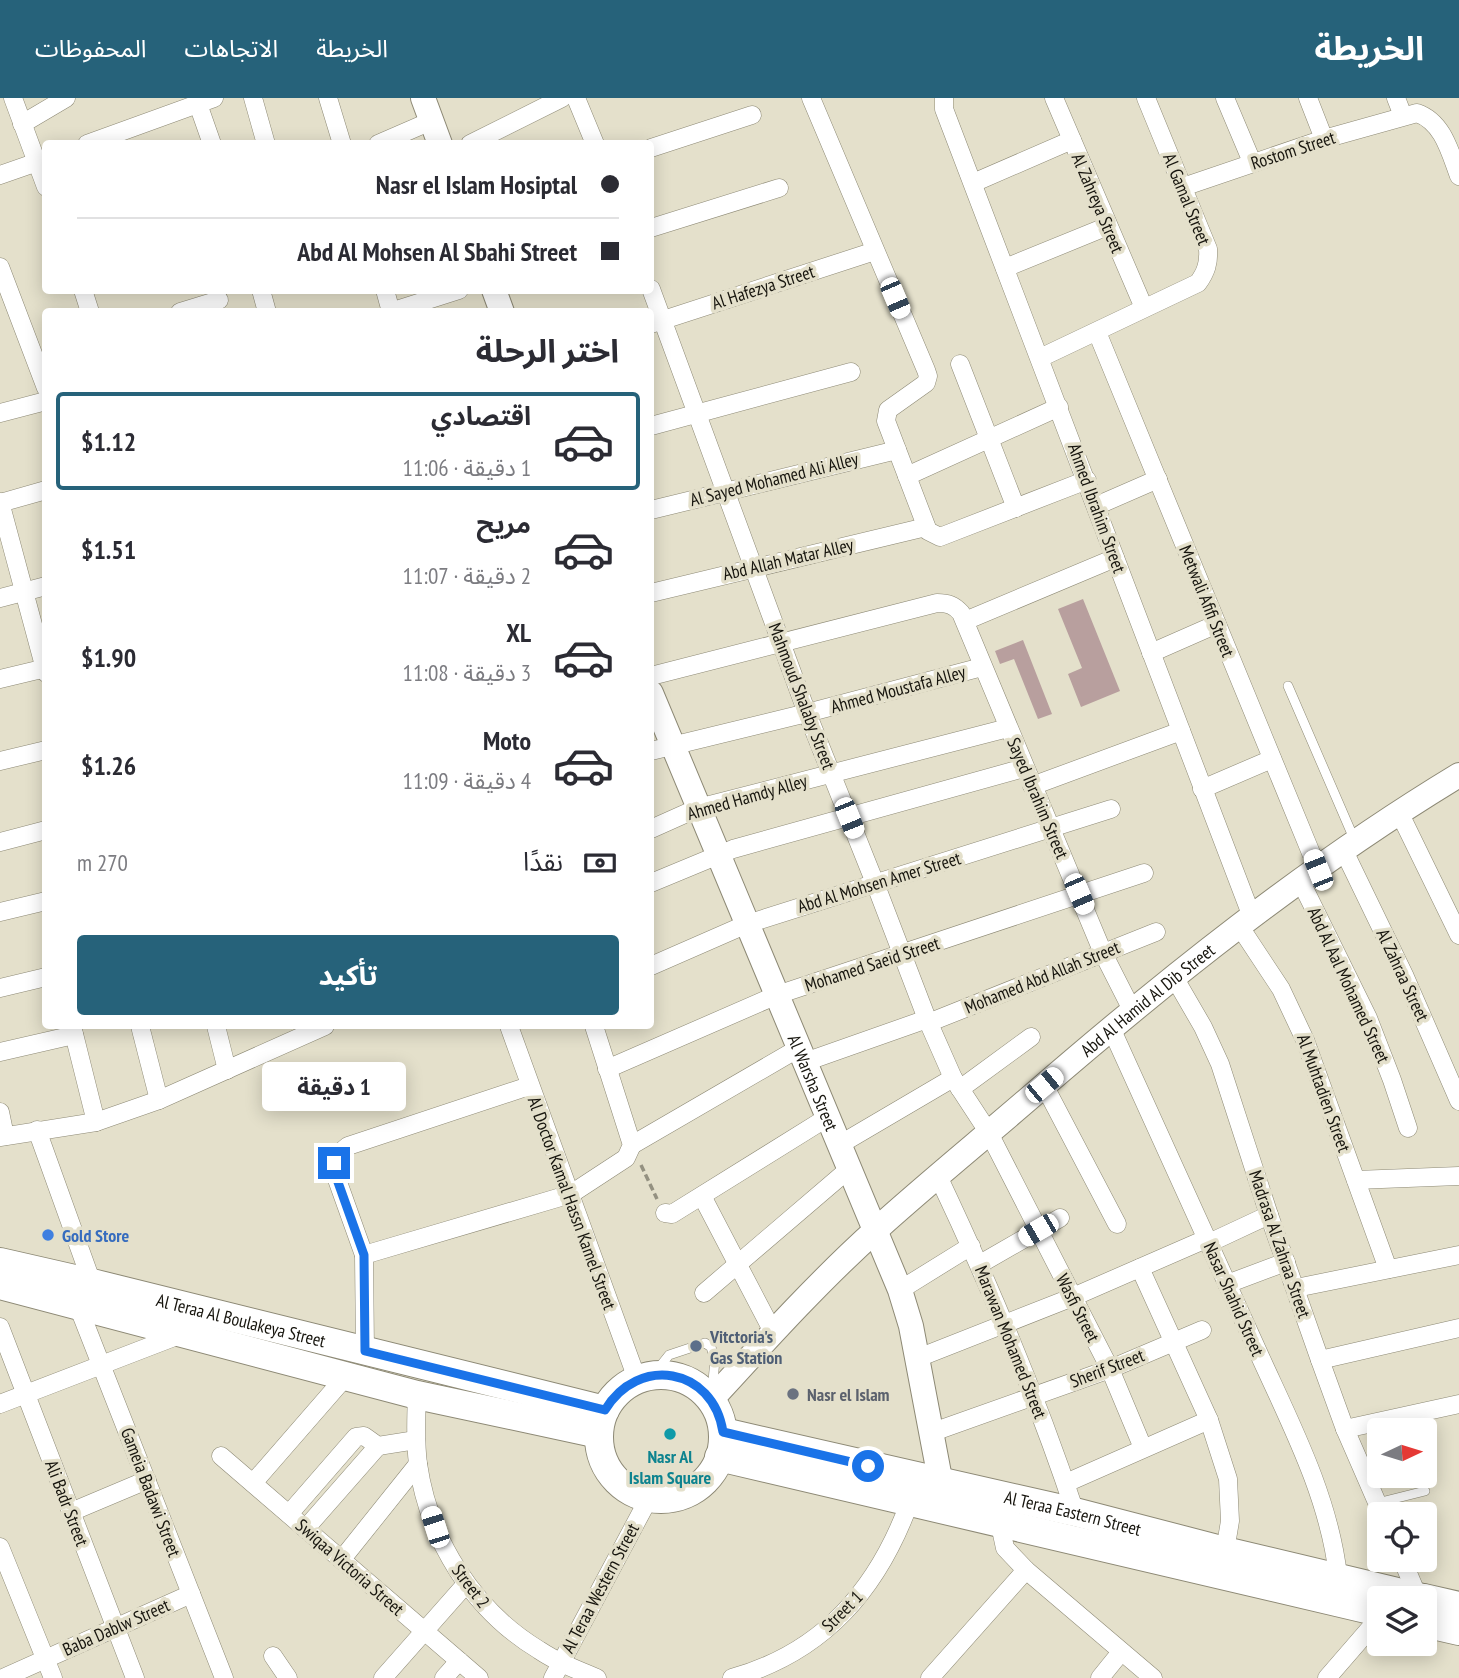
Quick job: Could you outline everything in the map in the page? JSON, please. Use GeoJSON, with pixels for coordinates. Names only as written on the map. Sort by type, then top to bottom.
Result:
{"type":"FeatureCollection","features":[{"type":"Feature","properties":{"kind":"main road","name":"Al Teraa Al Boulakeya Street"},"geometry":{"type":"LineString","coordinates":[[0,1262],[186,1333],[417,1395],[602,1422]]}},
{"type":"Feature","properties":{"kind":"main road","name":"Al Teraa Al Boulakeya Street"},"geometry":{"type":"LineString","coordinates":[[0,1285],[85,1294],[365,1351],[602,1422]]}},
{"type":"Feature","properties":{"kind":"main road"},"geometry":{"type":"LineString","coordinates":[[645,1377],[679,1377],[701,1389],[710,1399],[719,1415],[721,1444],[709,1476],[692,1491],[671,1498],[649,1498],[626,1488],[608,1470],[603,1459],[602,1422],[618,1392],[645,1377]]}},
{"type":"Feature","properties":{"kind":"main road","name":"Al Teraa Eastern Street"},"geometry":{"type":"LineString","coordinates":[[721,1444],[941,1483],[1075,1512],[1225,1551],[1338,1576],[1368,1586]]}},
{"type":"Feature","properties":{"kind":"main road","name":"Al Teraa Eastern Street"},"geometry":{"type":"LineString","coordinates":[[721,1444],[910,1501],[1367,1609]]}},
{"type":"Feature","properties":{"kind":"main road","name":"Al Teraa Eastern Street"},"geometry":{"type":"LineString","coordinates":[[1437,1605],[1459,1606]]}},
{"type":"Feature","properties":{"kind":"main road","name":"Al Teraa Eastern Street"},"geometry":{"type":"LineString","coordinates":[[1437,1615],[1459,1631]]}},
{"type":"Feature","properties":{"kind":"street"},"geometry":{"type":"LineString","coordinates":[[0,175],[41,160],[22,124],[13,98]]}},
{"type":"Feature","properties":{"kind":"street"},"geometry":{"type":"LineString","coordinates":[[22,124],[66,98]]}},
{"type":"Feature","properties":{"kind":"street"},"geometry":{"type":"LineString","coordinates":[[253,98],[265,140]]}},
{"type":"Feature","properties":{"kind":"street"},"geometry":{"type":"LineString","coordinates":[[328,98],[341,140]]}},
{"type":"Feature","properties":{"kind":"street"},"geometry":{"type":"LineString","coordinates":[[397,140],[435,132],[423,98]]}},
{"type":"Feature","properties":{"kind":"street"},"geometry":{"type":"LineString","coordinates":[[478,140],[562,98]]}},
{"type":"Feature","properties":{"kind":"street"},"geometry":{"type":"LineString","coordinates":[[576,98],[594,140]]}},
{"type":"Feature","properties":{"kind":"street"},"geometry":{"type":"LineString","coordinates":[[811,98],[928,376],[926,383],[888,411],[886,421],[931,534],[940,537],[1087,480]]}},
{"type":"Feature","properties":{"kind":"street","name":"Ahmed Ibrahim Street"},"geometry":{"type":"LineString","coordinates":[[944,98],[944,109],[1181,731],[1246,922]]}},
{"type":"Feature","properties":{"kind":"street","name":"Al Zahreya Street"},"geometry":{"type":"LineString","coordinates":[[1054,98],[1144,308]]}},
{"type":"Feature","properties":{"kind":"street","name":"Al Gamal Street"},"geometry":{"type":"LineString","coordinates":[[1040,358],[1198,283],[1205,273],[1209,261],[1208,249],[1146,98]]}},
{"type":"Feature","properties":{"kind":"street"},"geometry":{"type":"LineString","coordinates":[[1225,98],[1252,162]]}},
{"type":"Feature","properties":{"kind":"street"},"geometry":{"type":"LineString","coordinates":[[1308,98],[1324,139]]}},
{"type":"Feature","properties":{"kind":"street"},"geometry":{"type":"LineString","coordinates":[[1396,98],[1403,116],[1417,113],[1430,118],[1444,138],[1459,176]]}},
{"type":"Feature","properties":{"kind":"street"},"geometry":{"type":"LineString","coordinates":[[122,138],[207,100],[212,140]]}},
{"type":"Feature","properties":{"kind":"street"},"geometry":{"type":"LineString","coordinates":[[654,147],[752,115]]}},
{"type":"Feature","properties":{"kind":"street","name":"Rostom Street"},"geometry":{"type":"LineString","coordinates":[[1183,187],[1252,162],[1403,116]]}},
{"type":"Feature","properties":{"kind":"street"},"geometry":{"type":"LineString","coordinates":[[973,183],[1072,140]]}},
{"type":"Feature","properties":{"kind":"street"},"geometry":{"type":"LineString","coordinates":[[654,227],[779,188]]}},
{"type":"Feature","properties":{"kind":"street"},"geometry":{"type":"LineString","coordinates":[[1005,268],[1108,226]]}},
{"type":"Feature","properties":{"kind":"street","name":"Al Hafezya Street"},"geometry":{"type":"LineString","coordinates":[[657,322],[875,251]]}},
{"type":"Feature","properties":{"kind":"street"},"geometry":{"type":"LineString","coordinates":[[0,267],[42,377]]}},
{"type":"Feature","properties":{"kind":"street"},"geometry":{"type":"LineString","coordinates":[[401,308],[446,294]]}},
{"type":"Feature","properties":{"kind":"street","name":"Mahmoud Shalaby Street"},"geometry":{"type":"LineString","coordinates":[[652,294],[657,322],[697,415],[807,713],[876,883],[927,1021],[957,1084],[989,1133]]}},
{"type":"Feature","properties":{"kind":"street"},"geometry":{"type":"LineString","coordinates":[[193,308],[219,300]]}},
{"type":"Feature","properties":{"kind":"street","name":"Metwali Afifi Street"},"geometry":{"type":"LineString","coordinates":[[1097,332],[1272,758],[1309,876]]}},
{"type":"Feature","properties":{"kind":"street"},"geometry":{"type":"LineString","coordinates":[[960,364],[1016,508]]}},
{"type":"Feature","properties":{"kind":"street"},"geometry":{"type":"LineString","coordinates":[[654,425],[851,372]]}},
{"type":"Feature","properties":{"kind":"street"},"geometry":{"type":"LineString","coordinates":[[0,413],[42,402]]}},
{"type":"Feature","properties":{"kind":"street"},"geometry":{"type":"LineString","coordinates":[[907,476],[1059,407]]}},
{"type":"Feature","properties":{"kind":"street","name":"Al Sayed Mohamed Ali Alley"},"geometry":{"type":"LineString","coordinates":[[654,508],[897,450]]}},
{"type":"Feature","properties":{"kind":"street"},"geometry":{"type":"LineString","coordinates":[[1096,506],[1158,479]]}},
{"type":"Feature","properties":{"kind":"street"},"geometry":{"type":"LineString","coordinates":[[42,491],[0,502],[42,659]]}},
{"type":"Feature","properties":{"kind":"street","name":"Abd Allah Matar Alley"},"geometry":{"type":"LineString","coordinates":[[654,592],[926,527]]}},
{"type":"Feature","properties":{"kind":"street"},"geometry":{"type":"LineString","coordinates":[[654,675],[937,603],[955,606],[965,621],[1115,558]]}},
{"type":"Feature","properties":{"kind":"street"},"geometry":{"type":"LineString","coordinates":[[0,598],[42,587]]}},
{"type":"Feature","properties":{"kind":"street","name":"Sayed Ibrahim Street"},"geometry":{"type":"LineString","coordinates":[[965,621],[1103,953],[1132,1010]]}},
{"type":"Feature","properties":{"kind":"street"},"geometry":{"type":"LineString","coordinates":[[1151,653],[1217,624]]}},
{"type":"Feature","properties":{"kind":"street","name":"Ahmed Moustafa Alley"},"geometry":{"type":"LineString","coordinates":[[662,749],[982,667]]}},
{"type":"Feature","properties":{"kind":"street"},"geometry":{"type":"LineString","coordinates":[[0,679],[42,671]]}},
{"type":"Feature","properties":{"kind":"street","name":"Al Warsha Street"},"geometry":{"type":"LineString","coordinates":[[654,708],[662,749],[698,808],[900,1290],[911,1326],[941,1483]]}},
{"type":"Feature","properties":{"kind":"street","name":"Ahmed Hamdy Alley"},"geometry":{"type":"LineString","coordinates":[[654,828],[698,808],[1008,728]]}},
{"type":"Feature","properties":{"kind":"street"},"geometry":{"type":"LineString","coordinates":[[1032,786],[1181,731]]}},
{"type":"Feature","properties":{"kind":"street"},"geometry":{"type":"LineString","coordinates":[[0,761],[42,751]]}},
{"type":"Feature","properties":{"kind":"street"},"geometry":{"type":"LineString","coordinates":[[1202,789],[1272,758]]}},
{"type":"Feature","properties":{"kind":"street"},"geometry":{"type":"LineString","coordinates":[[654,882],[717,854],[1024,768]]}},
{"type":"Feature","properties":{"kind":"street","name":"Abd Al Hamid Al Dib Street"},"geometry":{"type":"LineString","coordinates":[[710,1399],[875,1231],[1132,1010],[1246,922],[1399,811],[1459,775]]}},
{"type":"Feature","properties":{"kind":"street","name":"Abd Al Mohsen Amer Street"},"geometry":{"type":"LineString","coordinates":[[654,965],[747,923],[1111,809]]}},
{"type":"Feature","properties":{"kind":"street"},"geometry":{"type":"LineString","coordinates":[[1399,811],[1459,934]]}},
{"type":"Feature","properties":{"kind":"street"},"geometry":{"type":"LineString","coordinates":[[0,842],[42,832]]}},
{"type":"Feature","properties":{"kind":"street","name":"Al Zahraa Street"},"geometry":{"type":"LineString","coordinates":[[1350,847],[1459,1101]]}},
{"type":"Feature","properties":{"kind":"street","name":"Mohamed Saeid Street"},"geometry":{"type":"LineString","coordinates":[[607,1069],[777,995],[1144,873]]}},
{"type":"Feature","properties":{"kind":"street","name":"Abd Al Aal Mohamed Street"},"geometry":{"type":"LineString","coordinates":[[1309,876],[1368,1018],[1408,1128]]}},
{"type":"Feature","properties":{"kind":"street"},"geometry":{"type":"LineString","coordinates":[[0,912],[42,902]]}},
{"type":"Feature","properties":{"kind":"street","name":"Al Muhtadien Street"},"geometry":{"type":"LineString","coordinates":[[1246,922],[1294,1015],[1388,1269]]}},
{"type":"Feature","properties":{"kind":"street","name":"Mohamed Abd Allah Street"},"geometry":{"type":"LineString","coordinates":[[364,1255],[571,1194],[626,1157],[632,1145],[802,1055],[927,1021],[1156,932]]}},
{"type":"Feature","properties":{"kind":"street","name":"Madrasa Al Zahraa Street"},"geometry":{"type":"LineString","coordinates":[[1174,977],[1203,1027],[1220,1065],[1320,1360],[1345,1429],[1377,1502]]}},
{"type":"Feature","properties":{"kind":"street"},"geometry":{"type":"LineString","coordinates":[[0,988],[42,978]]}},
{"type":"Feature","properties":{"kind":"street","name":"Nasar Shahid Street"},"geometry":{"type":"LineString","coordinates":[[1111,1028],[1301,1449],[1332,1536],[1338,1576]]}},
{"type":"Feature","properties":{"kind":"street"},"geometry":{"type":"LineString","coordinates":[[141,1029],[159,1100]]}},
{"type":"Feature","properties":{"kind":"street"},"geometry":{"type":"LineString","coordinates":[[217,1029],[227,1070]]}},
{"type":"Feature","properties":{"kind":"street","name":"Al Doctor Kamal Hassn Kamel Street"},"geometry":{"type":"LineString","coordinates":[[510,1029],[529,1086],[645,1377]]}},
{"type":"Feature","properties":{"kind":"street"},"geometry":{"type":"LineString","coordinates":[[595,1029],[632,1145]]}},
{"type":"Feature","properties":{"kind":"street"},"geometry":{"type":"LineString","coordinates":[[0,1052],[73,1030],[96,1122]]}},
{"type":"Feature","properties":{"kind":"street"},"geometry":{"type":"LineString","coordinates":[[0,1112],[3,1136],[96,1122],[159,1100],[227,1070],[291,1032]]}},
{"type":"Feature","properties":{"kind":"street"},"geometry":{"type":"LineString","coordinates":[[839,1145],[957,1084],[1031,1037]]}},
{"type":"Feature","properties":{"kind":"street"},"geometry":{"type":"LineString","coordinates":[[1044,1085],[1117,1224]]}},
{"type":"Feature","properties":{"kind":"street"},"geometry":{"type":"LineString","coordinates":[[365,1351],[364,1255],[334,1171],[334,1163],[341,1150],[529,1086]]}},
{"type":"Feature","properties":{"kind":"street"},"geometry":{"type":"LineString","coordinates":[[665,1213],[672,1214],[828,1117]]}},
{"type":"Feature","properties":{"kind":"street","name":"Gameia Badawi Street"},"geometry":{"type":"LineString","coordinates":[[37,1130],[85,1294],[101,1365],[224,1678]]}},
{"type":"Feature","properties":{"kind":"street","name":"Wasfi Street"},"geometry":{"type":"LineString","coordinates":[[989,1133],[1110,1369],[1143,1448]]}},
{"type":"Feature","properties":{"kind":"street"},"geometry":{"type":"LineString","coordinates":[[704,1293],[849,1169]]}},
{"type":"Feature","properties":{"kind":"street","name":"Marawan Mohamed Street"},"geometry":{"type":"LineString","coordinates":[[938,1176],[1005,1324],[1075,1512]]}},
{"type":"Feature","properties":{"kind":"street"},"geometry":{"type":"LineString","coordinates":[[1356,1180],[1459,1176]]}},
{"type":"Feature","properties":{"kind":"street"},"geometry":{"type":"LineString","coordinates":[[702,1196],[773,1332]]}},
{"type":"Feature","properties":{"kind":"street"},"geometry":{"type":"LineString","coordinates":[[918,1359],[1269,1215]]}},
{"type":"Feature","properties":{"kind":"street"},"geometry":{"type":"LineString","coordinates":[[980,1264],[1060,1218]]}},
{"type":"Feature","properties":{"kind":"street"},"geometry":{"type":"LineString","coordinates":[[900,1290],[971,1246]]}},
{"type":"Feature","properties":{"kind":"street"},"geometry":{"type":"LineString","coordinates":[[1296,1288],[1459,1255]]}},
{"type":"Feature","properties":{"kind":"street"},"geometry":{"type":"LineString","coordinates":[[1227,1284],[1286,1262]]}},
{"type":"Feature","properties":{"kind":"street"},"geometry":{"type":"LineString","coordinates":[[1140,1268],[1209,1420],[1228,1479],[1230,1521],[1225,1551]]}},
{"type":"Feature","properties":{"kind":"street","name":"Ali Badr Street"},"geometry":{"type":"LineString","coordinates":[[0,1327],[135,1678]]}},
{"type":"Feature","properties":{"kind":"street"},"geometry":{"type":"LineString","coordinates":[[1320,1360],[1459,1328]]}},
{"type":"Feature","properties":{"kind":"street","name":"Sherif Street"},"geometry":{"type":"LineString","coordinates":[[933,1432],[1110,1369],[1202,1330]]}},
{"type":"Feature","properties":{"kind":"street"},"geometry":{"type":"LineString","coordinates":[[0,1404],[186,1333]]}},
{"type":"Feature","properties":{"kind":"street"},"geometry":{"type":"LineString","coordinates":[[253,1483],[347,1375]]}},
{"type":"Feature","properties":{"kind":"street","name":"Street 2"},"geometry":{"type":"LineString","coordinates":[[417,1395],[418,1464],[435,1527],[449,1556],[467,1584],[499,1621],[557,1670]]}},
{"type":"Feature","properties":{"kind":"street"},"geometry":{"type":"LineString","coordinates":[[1345,1429],[1459,1404]]}},
{"type":"Feature","properties":{"kind":"street"},"geometry":{"type":"LineString","coordinates":[[1066,1483],[1209,1420]]}},
{"type":"Feature","properties":{"kind":"street"},"geometry":{"type":"LineString","coordinates":[[289,1514],[356,1437],[371,1441],[416,1440]]}},
{"type":"Feature","properties":{"kind":"street"},"geometry":{"type":"LineString","coordinates":[[306,1528],[371,1441]]}},
{"type":"Feature","properties":{"kind":"street","name":"Swiqaa Victoria Street"},"geometry":{"type":"LineString","coordinates":[[221,1455],[479,1678]]}},
{"type":"Feature","properties":{"kind":"street"},"geometry":{"type":"LineString","coordinates":[[342,1559],[418,1464]]}},
{"type":"Feature","properties":{"kind":"street"},"geometry":{"type":"LineString","coordinates":[[71,1512],[147,1480]]}},
{"type":"Feature","properties":{"kind":"street","name":"Al Teraa Western Street"},"geometry":{"type":"LineString","coordinates":[[557,1670],[649,1498]]}},
{"type":"Feature","properties":{"kind":"street","name":"Street 1"},"geometry":{"type":"LineString","coordinates":[[732,1678],[781,1659],[811,1641],[838,1619],[862,1594],[882,1565],[898,1534],[910,1501]]}},
{"type":"Feature","properties":{"kind":"street"},"geometry":{"type":"LineString","coordinates":[[1005,1524],[1002,1534],[1005,1548],[1026,1570],[1153,1678]]}},
{"type":"Feature","properties":{"kind":"street"},"geometry":{"type":"LineString","coordinates":[[0,1547],[53,1678]]}},
{"type":"Feature","properties":{"kind":"street"},"geometry":{"type":"LineString","coordinates":[[937,1676],[1026,1570]]}},
{"type":"Feature","properties":{"kind":"street"},"geometry":{"type":"LineString","coordinates":[[383,1678],[467,1584]]}},
{"type":"Feature","properties":{"kind":"street","name":"Baba Dablw Street"},"geometry":{"type":"LineString","coordinates":[[3,1678],[191,1594]]}},
{"type":"Feature","properties":{"kind":"street"},"geometry":{"type":"LineString","coordinates":[[1327,1678],[1367,1632]]}},
{"type":"Feature","properties":{"kind":"street"},"geometry":{"type":"LineString","coordinates":[[1100,1678],[1121,1653]]}},
{"type":"Feature","properties":{"kind":"street"},"geometry":{"type":"LineString","coordinates":[[273,1657],[288,1678]]}},
{"type":"Feature","properties":{"kind":"street"},"geometry":{"type":"LineString","coordinates":[[444,1678],[459,1661]]}},
{"type":"Feature","properties":{"kind":"street"},"geometry":{"type":"LineString","coordinates":[[557,1670],[597,1678]]}},
{"type":"Feature","properties":{"kind":"lane"},"geometry":{"type":"LineString","coordinates":[[1288,687],[1350,847]]}},
{"type":"Feature","properties":{"kind":"lane"},"geometry":{"type":"LineString","coordinates":[[645,1377],[674,1352],[707,1344],[711,1347],[715,1360],[710,1399]]}},
{"type":"Feature","properties":{"kind":"lane"},"geometry":{"type":"LineString","coordinates":[[1396,1502],[1425,1491]]}},
{"type":"Feature","properties":{"kind":"path"},"geometry":{"type":"LineString","coordinates":[[632,1145],[665,1213]]}},
{"type":"Feature","properties":{"kind":"building"},"geometry":{"type":"Polygon","coordinates":[[[1083,599],[1120,691],[1081,707],[1068,674],[1082,668],[1058,609],[1083,599]]]}},
{"type":"Feature","properties":{"kind":"building"},"geometry":{"type":"Polygon","coordinates":[[[1023,640],[1052,714],[1038,719],[1014,659],[1000,664],[995,651],[1023,640]]]}},
{"type":"Feature","properties":{"kind":"place","name":"Gold Store"},"geometry":{"type":"Point","coordinates":[48,1235]}},
{"type":"Feature","properties":{"kind":"place","name":"Vitctoria's Gas Station"},"geometry":{"type":"Point","coordinates":[696,1346]}},
{"type":"Feature","properties":{"kind":"place","name":"Nasr el Islam"},"geometry":{"type":"Point","coordinates":[793,1394]}},
{"type":"Feature","properties":{"kind":"place","name":"Nasr Al Islam Square"},"geometry":{"type":"Point","coordinates":[670,1434]}},
{"type":"Feature","properties":{"kind":"route"},"geometry":{"type":"LineString","coordinates":[[334,1163],[334,1171],[364,1255],[365,1351],[605,1410],[618,1392],[637,1380],[653,1375],[679,1377],[701,1389],[710,1399],[719,1415],[723,1432],[868,1466]]}}]}
